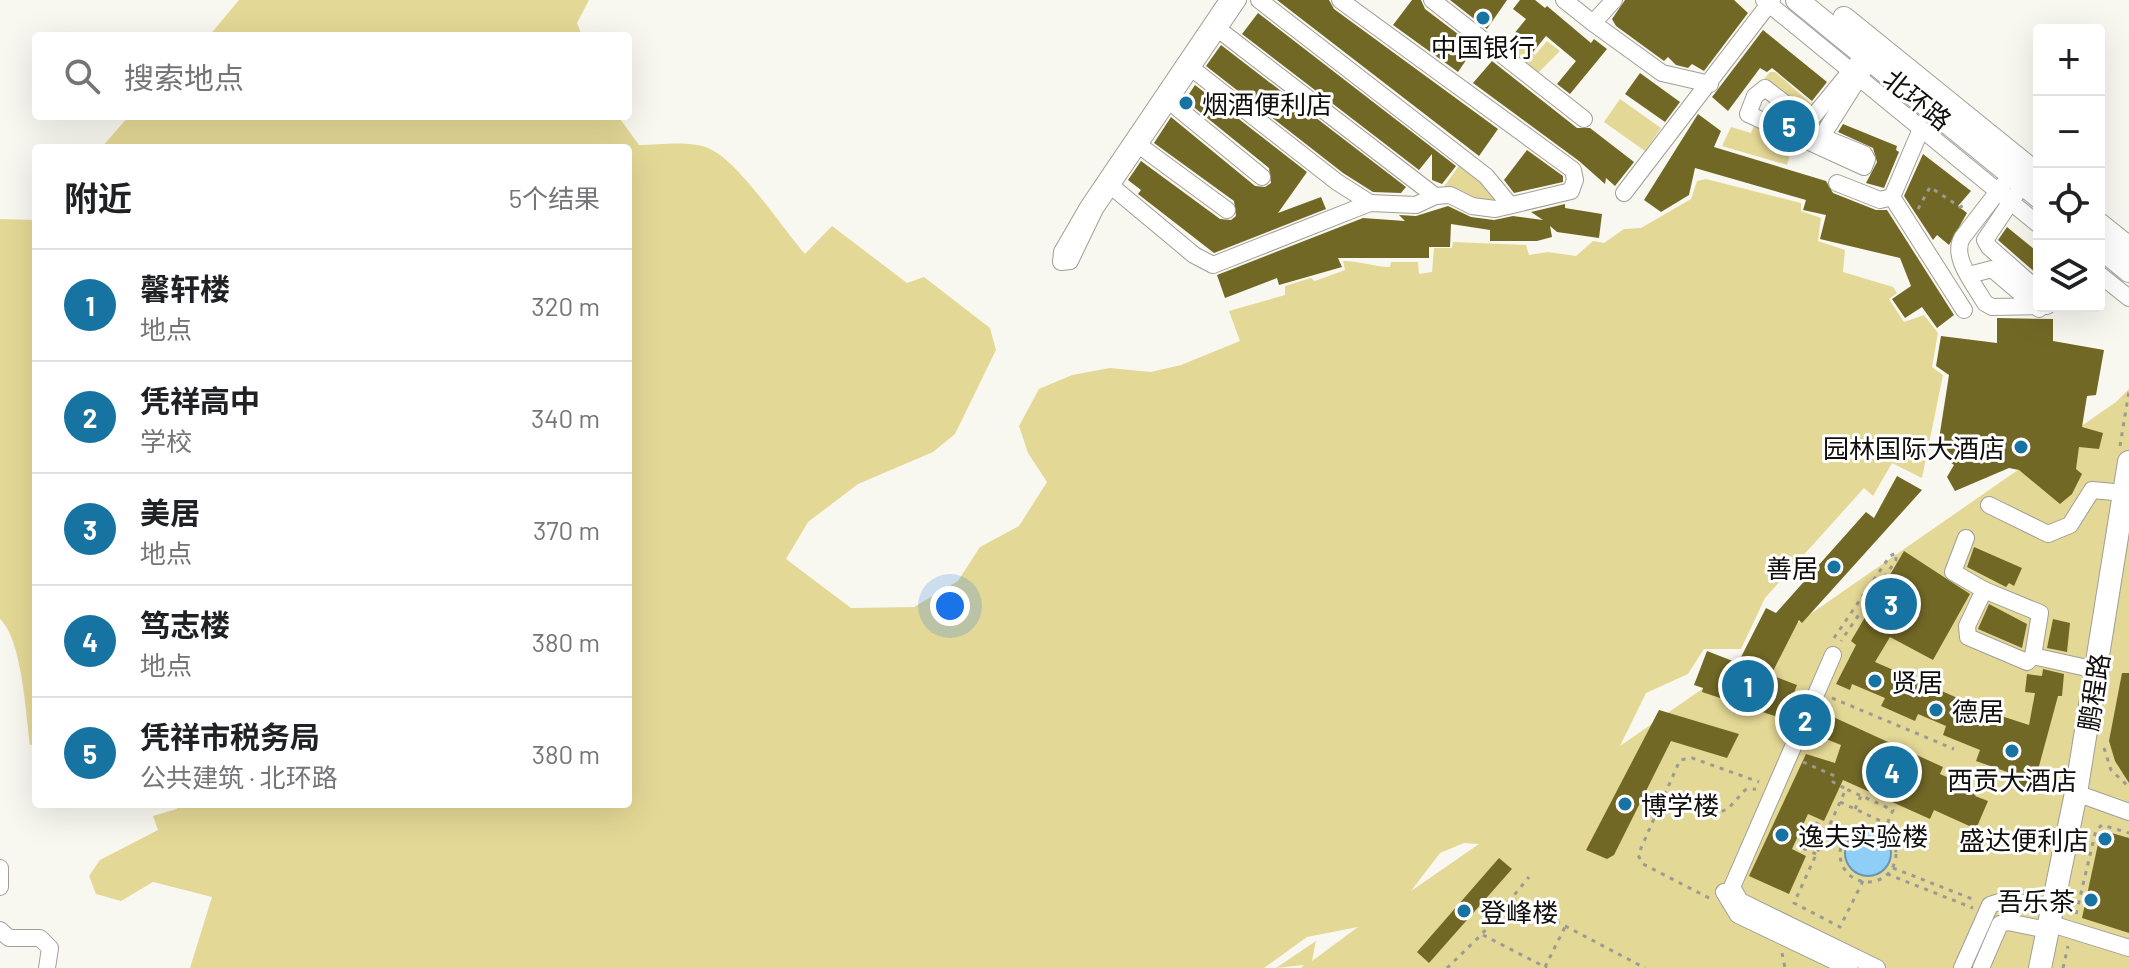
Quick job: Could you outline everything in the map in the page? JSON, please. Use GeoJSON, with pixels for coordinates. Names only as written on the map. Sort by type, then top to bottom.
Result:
{"type":"FeatureCollection","features":[{"type":"Feature","properties":{"kind":"main road","name":"北环路"},"geometry":{"type":"LineString","coordinates":[[1821,7],[1861,66],[2020,187]]}},
{"type":"Feature","properties":{"kind":"main road","name":"北环路"},"geometry":{"type":"LineString","coordinates":[[1821,7],[2020,187]]}},
{"type":"Feature","properties":{"kind":"main road"},"geometry":{"type":"LineString","coordinates":[[2105,229],[2129,248]]}},
{"type":"Feature","properties":{"kind":"main road"},"geometry":{"type":"LineString","coordinates":[[2105,251],[2129,271]]}},
{"type":"Feature","properties":{"kind":"main road","name":"鹏程路"},"geometry":{"type":"LineString","coordinates":[[2081,796],[2096,670],[2129,462]]}},
{"type":"Feature","properties":{"kind":"main road","name":"鹏程路"},"geometry":{"type":"LineString","coordinates":[[2040,968],[2081,796],[2129,530]]}},
{"type":"Feature","properties":{"kind":"main road","name":"鹏程路"},"geometry":{"type":"LineString","coordinates":[[2051,968],[2052,921]]}},
{"type":"Feature","properties":{"kind":"street"},"geometry":{"type":"LineString","coordinates":[[1228,0],[1088,207],[1062,252],[1061,262],[1070,261],[1110,185],[1140,146],[1190,67],[1238,0]]}},
{"type":"Feature","properties":{"kind":"street"},"geometry":{"type":"LineString","coordinates":[[1259,0],[1486,176],[1510,205]]}},
{"type":"Feature","properties":{"kind":"street"},"geometry":{"type":"LineString","coordinates":[[1110,185],[1194,255],[1213,265],[1370,203],[1416,205],[1435,196],[1450,195],[1472,206],[1490,209],[1563,195],[1574,186],[1575,173],[1340,0]]}},
{"type":"Feature","properties":{"kind":"street"},"geometry":{"type":"LineString","coordinates":[[1432,0],[1584,119]]}},
{"type":"Feature","properties":{"kind":"street"},"geometry":{"type":"LineString","coordinates":[[1564,0],[1662,73],[1710,84]]}},
{"type":"Feature","properties":{"kind":"street"},"geometry":{"type":"LineString","coordinates":[[1593,23],[1614,0]]}},
{"type":"Feature","properties":{"kind":"street"},"geometry":{"type":"LineString","coordinates":[[1624,193],[1710,84],[1769,2],[1861,66],[1921,129],[2020,187],[2033,213]]}},
{"type":"Feature","properties":{"kind":"street"},"geometry":{"type":"LineString","coordinates":[[1218,29],[1435,196]]}},
{"type":"Feature","properties":{"kind":"street"},"geometry":{"type":"LineString","coordinates":[[1861,66],[1824,133],[1827,139],[1864,154],[1867,159],[1864,167],[1748,114],[1755,96],[1765,88],[1804,118],[1812,118],[1861,66]]}},
{"type":"Feature","properties":{"kind":"street"},"geometry":{"type":"LineString","coordinates":[[1190,67],[1337,182],[1370,203]]}},
{"type":"Feature","properties":{"kind":"street"},"geometry":{"type":"LineString","coordinates":[[1169,101],[1262,177]]}},
{"type":"Feature","properties":{"kind":"street"},"geometry":{"type":"LineString","coordinates":[[1921,129],[1892,197],[1900,216],[1964,310]]}},
{"type":"Feature","properties":{"kind":"street"},"geometry":{"type":"LineString","coordinates":[[1140,146],[1227,210]]}},
{"type":"Feature","properties":{"kind":"street"},"geometry":{"type":"LineString","coordinates":[[1837,183],[1880,200],[1892,197]]}},
{"type":"Feature","properties":{"kind":"street"},"geometry":{"type":"LineString","coordinates":[[2020,187],[1983,210],[1958,246],[1969,275],[1985,303],[1992,307],[2033,303]]}},
{"type":"Feature","properties":{"kind":"street"},"geometry":{"type":"LineString","coordinates":[[2020,187],[1985,240],[2033,292]]}},
{"type":"Feature","properties":{"kind":"street"},"geometry":{"type":"LineString","coordinates":[[1969,275],[1992,269],[2033,296]]}},
{"type":"Feature","properties":{"kind":"street"},"geometry":{"type":"LineString","coordinates":[[2105,279],[2129,298]]}},
{"type":"Feature","properties":{"kind":"street"},"geometry":{"type":"LineString","coordinates":[[1989,505],[2048,534],[2070,525],[2092,490],[2125,493]]}},
{"type":"Feature","properties":{"kind":"street"},"geometry":{"type":"LineString","coordinates":[[1966,538],[1953,572],[1984,590],[2040,613],[2033,656],[2027,662],[1968,637],[1967,626],[1984,590]]}},
{"type":"Feature","properties":{"kind":"street"},"geometry":{"type":"LineString","coordinates":[[1830,653],[1817,692],[1732,881],[1735,895],[1796,931],[1877,968]]}},
{"type":"Feature","properties":{"kind":"street"},"geometry":{"type":"LineString","coordinates":[[1830,653],[1724,888],[1732,909],[1788,941],[1849,968]]}},
{"type":"Feature","properties":{"kind":"street"},"geometry":{"type":"LineString","coordinates":[[2033,656],[2096,670]]}},
{"type":"Feature","properties":{"kind":"street"},"geometry":{"type":"LineString","coordinates":[[2081,796],[2129,812]]}},
{"type":"Feature","properties":{"kind":"street"},"geometry":{"type":"LineString","coordinates":[[0,868],[0,887]]}},
{"type":"Feature","properties":{"kind":"street"},"geometry":{"type":"LineString","coordinates":[[1962,968],[1988,909],[2005,900],[2052,921],[2129,948]]}},
{"type":"Feature","properties":{"kind":"street"},"geometry":{"type":"LineString","coordinates":[[1981,968],[2000,924],[2052,921]]}},
{"type":"Feature","properties":{"kind":"street"},"geometry":{"type":"LineString","coordinates":[[0,930],[9,938],[40,938],[50,948],[47,968]]}},
{"type":"Feature","properties":{"kind":"path"},"geometry":{"type":"LineString","coordinates":[[1914,218],[1930,187],[1960,207],[1969,201],[1983,210]]}},
{"type":"Feature","properties":{"kind":"path"},"geometry":{"type":"LineString","coordinates":[[1896,553],[1896,560],[1830,653],[1890,556],[1896,553]]}},
{"type":"Feature","properties":{"kind":"path"},"geometry":{"type":"LineString","coordinates":[[1817,692],[1954,749]]}},
{"type":"Feature","properties":{"kind":"path"},"geometry":{"type":"LineString","coordinates":[[2103,740],[2111,770],[2129,787]]}},
{"type":"Feature","properties":{"kind":"path"},"geometry":{"type":"LineString","coordinates":[[1789,756],[1835,776],[1833,782],[1893,810],[1884,831]]}},
{"type":"Feature","properties":{"kind":"path"},"geometry":{"type":"LineString","coordinates":[[1732,909],[1639,861],[1638,855],[1680,760],[1684,758],[1769,789]]}},
{"type":"Feature","properties":{"kind":"path"},"geometry":{"type":"LineString","coordinates":[[1665,795],[1717,813],[1749,788],[1769,789]]}},
{"type":"Feature","properties":{"kind":"path"},"geometry":{"type":"LineString","coordinates":[[1846,789],[1794,903],[1840,927],[1863,881],[1887,874],[1892,868],[1896,852],[1884,831]]}},
{"type":"Feature","properties":{"kind":"path"},"geometry":{"type":"LineString","coordinates":[[1855,809],[1861,796]]}},
{"type":"Feature","properties":{"kind":"path"},"geometry":{"type":"LineString","coordinates":[[1840,802],[1887,824]]}},
{"type":"Feature","properties":{"kind":"path"},"geometry":{"type":"LineString","coordinates":[[1816,854],[1800,847],[1812,821],[1828,829]]}},
{"type":"Feature","properties":{"kind":"path"},"geometry":{"type":"LineString","coordinates":[[2082,922],[2075,912],[2096,830],[2102,825],[2129,833]]}},
{"type":"Feature","properties":{"kind":"path"},"geometry":{"type":"LineString","coordinates":[[1863,881],[1844,867],[1842,843],[1860,827],[1884,831]]}},
{"type":"Feature","properties":{"kind":"path"},"geometry":{"type":"LineString","coordinates":[[1892,868],[1988,909]]}},
{"type":"Feature","properties":{"kind":"path"},"geometry":{"type":"LineString","coordinates":[[1887,874],[1988,909]]}},
{"type":"Feature","properties":{"kind":"path"},"geometry":{"type":"LineString","coordinates":[[1447,968],[1482,934],[1529,877]]}},
{"type":"Feature","properties":{"kind":"path"},"geometry":{"type":"LineString","coordinates":[[1512,898],[1645,968]]}},
{"type":"Feature","properties":{"kind":"path"},"geometry":{"type":"LineString","coordinates":[[1482,934],[1546,967],[1565,927]]}},
{"type":"Feature","properties":{"kind":"path"},"geometry":{"type":"LineString","coordinates":[[2063,968],[2066,950]]}},
{"type":"Feature","properties":{"kind":"path"},"geometry":{"type":"LineString","coordinates":[[1629,968],[1632,961]]}},
{"type":"Feature","properties":{"kind":"shaded area"},"geometry":{"type":"Polygon","coordinates":[[[239,0],[589,0],[577,23],[580,32],[212,32],[239,0]]]}},
{"type":"Feature","properties":{"kind":"shaded area"},"geometry":{"type":"Polygon","coordinates":[[[1515,40],[1535,55],[1547,41],[1560,51],[1537,74],[1508,48],[1515,40]]]}},
{"type":"Feature","properties":{"kind":"shaded area"},"geometry":{"type":"Polygon","coordinates":[[[1770,72],[1775,72],[1814,106],[1809,113],[1804,113],[1764,79],[1770,72]]]}},
{"type":"Feature","properties":{"kind":"shaded area"},"geometry":{"type":"Polygon","coordinates":[[[1620,99],[1661,128],[1645,151],[1604,122],[1620,99]]]}},
{"type":"Feature","properties":{"kind":"shaded area"},"geometry":{"type":"Polygon","coordinates":[[[126,120],[621,120],[639,145],[692,144],[720,155],[746,180],[805,254],[832,226],[907,283],[924,277],[990,328],[996,350],[955,434],[933,452],[858,484],[808,522],[786,559],[851,608],[914,607],[958,581],[980,547],[1019,526],[1047,482],[1028,453],[1019,426],[1039,389],[1072,375],[1110,368],[1151,372],[1181,365],[1240,341],[1229,311],[1285,295],[1285,286],[1311,278],[1315,281],[1345,270],[1343,261],[1390,267],[1391,262],[1418,262],[1419,274],[1432,272],[1434,248],[1452,248],[1453,242],[1526,245],[1529,255],[1548,252],[1576,256],[1593,241],[1604,243],[1624,229],[1641,228],[1691,199],[1697,181],[1706,179],[1801,203],[1801,211],[1821,218],[1818,241],[1845,250],[1843,272],[1893,287],[1897,293],[1889,299],[1904,322],[1924,315],[1938,333],[1932,367],[1943,375],[1922,478],[1892,463],[1873,496],[1864,488],[1765,598],[1741,649],[1704,649],[1688,674],[1646,693],[1620,746],[2116,402],[2129,389],[2129,968],[1301,968],[1304,965],[1276,968],[1316,941],[1312,961],[1358,927],[1307,937],[1264,968],[190,968],[212,897],[153,882],[121,901],[96,894],[89,876],[100,860],[158,830],[153,816],[177,809],[632,808],[632,144],[104,144],[126,120]],[[1464,843],[1440,853],[1411,891],[1479,844],[1464,843]]]}},
{"type":"Feature","properties":{"kind":"shaded area"},"geometry":{"type":"Polygon","coordinates":[[[1755,123],[1767,129],[1765,137],[1791,151],[1787,165],[1722,146],[1731,127],[1751,133],[1755,123]]]}},
{"type":"Feature","properties":{"kind":"shaded area"},"geometry":{"type":"Polygon","coordinates":[[[1461,163],[1488,183],[1498,203],[1440,192],[1461,163]]]}},
{"type":"Feature","properties":{"kind":"shaded area"},"geometry":{"type":"Polygon","coordinates":[[[0,219],[32,220],[32,745],[18,660],[0,619],[0,219]]]}},
{"type":"Feature","properties":{"kind":"water"},"geometry":{"type":"Polygon","coordinates":[[[1868,830],[1885,836],[1891,853],[1885,870],[1868,876],[1851,870],[1845,853],[1851,836],[1868,830]]]}},
{"type":"Feature","properties":{"kind":"building"},"geometry":{"type":"Polygon","coordinates":[[[1277,0],[1329,0],[1334,9],[1498,129],[1479,156],[1277,0]]]}},
{"type":"Feature","properties":{"kind":"building"},"geometry":{"type":"Polygon","coordinates":[[[1412,0],[1421,0],[1425,9],[1475,47],[1458,72],[1393,25],[1412,0]]]}},
{"type":"Feature","properties":{"kind":"building"},"geometry":{"type":"Polygon","coordinates":[[[1450,0],[1507,0],[1487,29],[1450,0]]]}},
{"type":"Feature","properties":{"kind":"building"},"geometry":{"type":"Polygon","coordinates":[[[1520,0],[1535,0],[1545,8],[1547,6],[1591,43],[1594,39],[1607,49],[1570,94],[1557,84],[1576,61],[1546,36],[1533,52],[1513,35],[1526,19],[1513,9],[1520,0]]]}},
{"type":"Feature","properties":{"kind":"building"},"geometry":{"type":"Polygon","coordinates":[[[1625,0],[1734,0],[1748,13],[1704,71],[1692,64],[1688,68],[1676,65],[1668,57],[1664,61],[1616,26],[1612,19],[1625,0]]]}},
{"type":"Feature","properties":{"kind":"building"},"geometry":{"type":"Polygon","coordinates":[[[1258,13],[1456,166],[1442,184],[1432,180],[1432,154],[1419,170],[1242,34],[1258,13]]]}},
{"type":"Feature","properties":{"kind":"building"},"geometry":{"type":"Polygon","coordinates":[[[1763,30],[1827,82],[1812,101],[1772,68],[1767,72],[1760,68],[1728,111],[1712,97],[1763,30]]]}},
{"type":"Feature","properties":{"kind":"building"},"geometry":{"type":"Polygon","coordinates":[[[1221,45],[1406,187],[1401,193],[1373,192],[1343,173],[1206,66],[1221,45]]]}},
{"type":"Feature","properties":{"kind":"building"},"geometry":{"type":"Polygon","coordinates":[[[1492,61],[1577,128],[1590,128],[1634,162],[1615,186],[1606,178],[1605,184],[1579,161],[1473,83],[1492,61]]]}},
{"type":"Feature","properties":{"kind":"building"},"geometry":{"type":"Polygon","coordinates":[[[1640,73],[1680,102],[1665,122],[1625,94],[1640,73]]]}},
{"type":"Feature","properties":{"kind":"building"},"geometry":{"type":"Polygon","coordinates":[[[1195,85],[1307,172],[1278,213],[1321,197],[1326,209],[1214,253],[1138,194],[1141,190],[1128,180],[1141,161],[1220,219],[1231,220],[1236,216],[1234,201],[1154,143],[1171,117],[1255,186],[1265,187],[1271,183],[1269,168],[1185,100],[1195,85]]]}},
{"type":"Feature","properties":{"kind":"building"},"geometry":{"type":"Polygon","coordinates":[[[1698,114],[1721,131],[1714,147],[1826,181],[1833,193],[1876,210],[1887,210],[1954,315],[1937,328],[1922,307],[1905,318],[1892,299],[1911,286],[1900,258],[1820,239],[1826,215],[1803,210],[1806,200],[1695,168],[1689,195],[1661,212],[1644,200],[1698,114]]]}},
{"type":"Feature","properties":{"kind":"building"},"geometry":{"type":"Polygon","coordinates":[[[1843,124],[1897,146],[1899,152],[1884,188],[1866,183],[1877,162],[1873,148],[1838,132],[1843,124]]]}},
{"type":"Feature","properties":{"kind":"building"},"geometry":{"type":"Polygon","coordinates":[[[1527,150],[1563,176],[1563,182],[1514,193],[1504,180],[1527,150]]]}},
{"type":"Feature","properties":{"kind":"building"},"geometry":{"type":"Polygon","coordinates":[[[1923,154],[1971,191],[1958,206],[1967,213],[1949,245],[1937,235],[1933,240],[1904,196],[1923,154]]]}},
{"type":"Feature","properties":{"kind":"building"},"geometry":{"type":"Polygon","coordinates":[[[1565,204],[1565,208],[1602,214],[1599,238],[1557,232],[1550,226],[1552,237],[1537,241],[1490,241],[1490,230],[1451,224],[1450,247],[1429,247],[1429,258],[1338,258],[1342,267],[1279,285],[1277,278],[1225,298],[1217,275],[1363,218],[1405,221],[1399,215],[1416,216],[1448,206],[1471,217],[1494,220],[1513,216],[1543,220],[1531,212],[1565,204]]]}},
{"type":"Feature","properties":{"kind":"building"},"geometry":{"type":"Polygon","coordinates":[[[2007,227],[2033,248],[2033,271],[1998,240],[2007,227]]]}},
{"type":"Feature","properties":{"kind":"building"},"geometry":{"type":"Polygon","coordinates":[[[1997,318],[2053,319],[2053,341],[2104,350],[2096,395],[2087,396],[2082,427],[2103,433],[2099,449],[2079,447],[2076,469],[2082,474],[2072,494],[2060,504],[2019,470],[2009,468],[1955,491],[1947,477],[1954,465],[1943,457],[1939,439],[1949,375],[1936,366],[1941,336],[1997,343],[1997,318]]]}},
{"type":"Feature","properties":{"kind":"building"},"geometry":{"type":"Polygon","coordinates":[[[1897,476],[1922,490],[1802,623],[1799,620],[1771,675],[1797,685],[1784,719],[1702,692],[1703,688],[1694,685],[1707,651],[1738,663],[1766,608],[1776,613],[1866,512],[1874,518],[1897,476]]]}},
{"type":"Feature","properties":{"kind":"building"},"geometry":{"type":"Polygon","coordinates":[[[1974,547],[2022,568],[2014,586],[2009,583],[2006,587],[1967,567],[1974,547]]]}},
{"type":"Feature","properties":{"kind":"building"},"geometry":{"type":"Polygon","coordinates":[[[1904,551],[1970,594],[1933,660],[1890,637],[1875,662],[1992,713],[2029,725],[2035,693],[2025,692],[2027,674],[2042,676],[2043,669],[2064,674],[2062,696],[2058,696],[2032,792],[2007,778],[2010,773],[1976,761],[1980,750],[1943,735],[1946,726],[1918,714],[1915,721],[1881,706],[1885,698],[1852,684],[1850,690],[1836,684],[1856,645],[1851,641],[1904,551]]]}},
{"type":"Feature","properties":{"kind":"building"},"geometry":{"type":"Polygon","coordinates":[[[1989,604],[2027,624],[2022,648],[1978,629],[1989,604]]]}},
{"type":"Feature","properties":{"kind":"building"},"geometry":{"type":"Polygon","coordinates":[[[2053,619],[2070,623],[2067,652],[2047,648],[2053,619]]]}},
{"type":"Feature","properties":{"kind":"building"},"geometry":{"type":"Polygon","coordinates":[[[2122,673],[2129,673],[2129,783],[2115,761],[2109,741],[2122,673]]]}},
{"type":"Feature","properties":{"kind":"building","name":"博学楼"},"geometry":{"type":"Polygon","coordinates":[[[1659,710],[1739,734],[1727,758],[1671,741],[1614,855],[1607,859],[1586,850],[1659,710]]]}},
{"type":"Feature","properties":{"kind":"building"},"geometry":{"type":"Polygon","coordinates":[[[1820,711],[1943,767],[1940,774],[1978,791],[1975,796],[1988,801],[1976,829],[1934,810],[1930,819],[1843,780],[1824,821],[1808,814],[1792,849],[1806,856],[1789,894],[1749,876],[1806,754],[1835,763],[1841,745],[1811,733],[1820,711]]]}},
{"type":"Feature","properties":{"kind":"building"},"geometry":{"type":"Polygon","coordinates":[[[2101,830],[2129,838],[2129,933],[2082,918],[2101,830]]]}},
{"type":"Feature","properties":{"kind":"building","name":"登峰楼"},"geometry":{"type":"Polygon","coordinates":[[[1499,858],[1512,869],[1429,963],[1417,952],[1499,858]]]}},
{"type":"Feature","properties":{"kind":"place","name":"中国银行"},"geometry":{"type":"Point","coordinates":[1483,18]}},
{"type":"Feature","properties":{"kind":"place","name":"烟酒便利店"},"geometry":{"type":"Point","coordinates":[1186,103]}},
{"type":"Feature","properties":{"kind":"place","name":"凭祥市税务局"},"geometry":{"type":"Point","coordinates":[1789,126]}},
{"type":"Feature","properties":{"kind":"place","name":"园林国际大酒店"},"geometry":{"type":"Point","coordinates":[2021,447]}},
{"type":"Feature","properties":{"kind":"place","name":"善居"},"geometry":{"type":"Point","coordinates":[1834,567]}},
{"type":"Feature","properties":{"kind":"place","name":"美居"},"geometry":{"type":"Point","coordinates":[1891,604]}},
{"type":"Feature","properties":{"kind":"place","name":"贤居"},"geometry":{"type":"Point","coordinates":[1875,681]}},
{"type":"Feature","properties":{"kind":"place","name":"馨轩楼"},"geometry":{"type":"Point","coordinates":[1748,686]}},
{"type":"Feature","properties":{"kind":"place","name":"德居"},"geometry":{"type":"Point","coordinates":[1936,710]}},
{"type":"Feature","properties":{"kind":"place","name":"凭祥高中"},"geometry":{"type":"Point","coordinates":[1805,720]}},
{"type":"Feature","properties":{"kind":"place","name":"西贡大酒店"},"geometry":{"type":"Point","coordinates":[2012,751]}},
{"type":"Feature","properties":{"kind":"place","name":"笃志楼"},"geometry":{"type":"Point","coordinates":[1892,772]}},
{"type":"Feature","properties":{"kind":"place","name":"博学楼"},"geometry":{"type":"Point","coordinates":[1625,804]}},
{"type":"Feature","properties":{"kind":"place","name":"逸夫实验楼"},"geometry":{"type":"Point","coordinates":[1782,835]}},
{"type":"Feature","properties":{"kind":"place","name":"盛达便利店"},"geometry":{"type":"Point","coordinates":[2105,839]}},
{"type":"Feature","properties":{"kind":"place","name":"吾乐茶"},"geometry":{"type":"Point","coordinates":[2091,900]}},
{"type":"Feature","properties":{"kind":"place","name":"登峰楼"},"geometry":{"type":"Point","coordinates":[1464,911]}}]}
